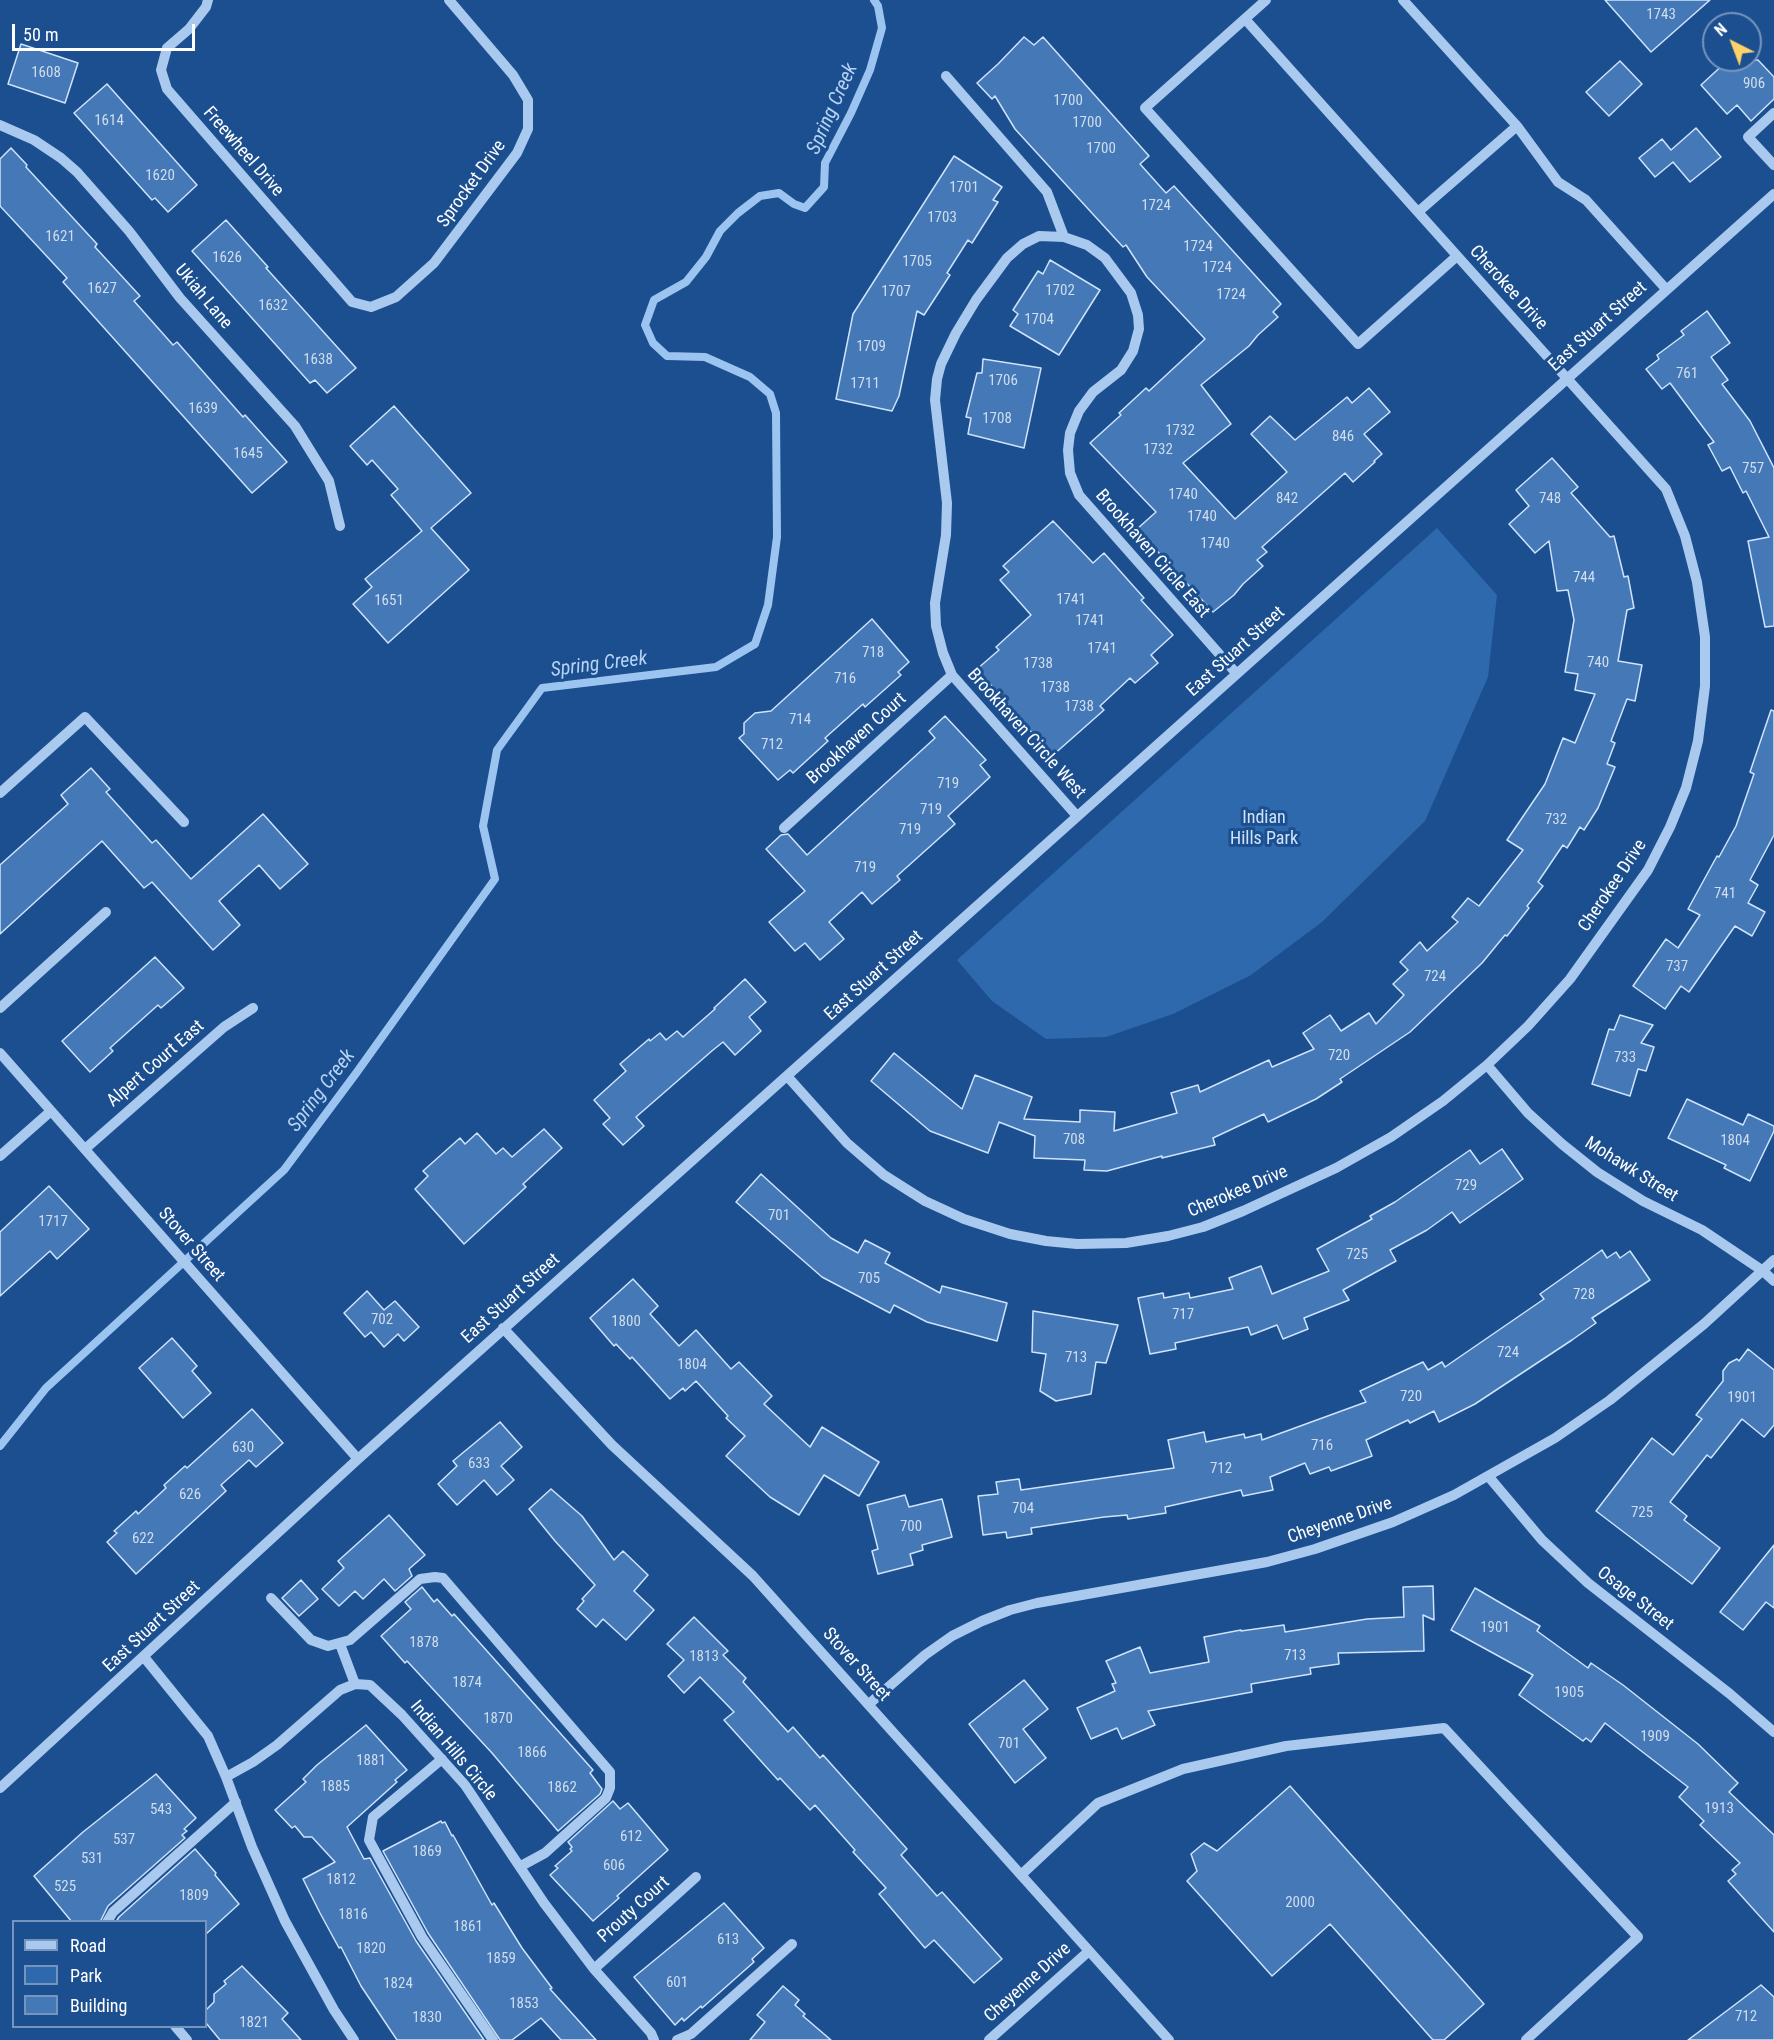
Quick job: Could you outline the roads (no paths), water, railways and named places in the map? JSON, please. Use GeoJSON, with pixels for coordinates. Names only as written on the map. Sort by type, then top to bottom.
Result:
{"type":"FeatureCollection","features":[{"type":"Feature","properties":{"kind":"street","name":"Freewheel Drive"},"geometry":{"type":"LineString","coordinates":[[208,0],[206,7],[189,29],[167,48],[161,70],[167,89],[352,302],[371,307]]}},
{"type":"Feature","properties":{"kind":"street","name":"Sprocket Drive"},"geometry":{"type":"LineString","coordinates":[[371,307],[396,297],[434,263],[517,153],[528,129],[528,100],[513,75],[449,0]]}},
{"type":"Feature","properties":{"kind":"street"},"geometry":{"type":"LineString","coordinates":[[1266,0],[1146,108],[1358,344],[1457,256]]}},
{"type":"Feature","properties":{"kind":"street"},"geometry":{"type":"LineString","coordinates":[[1403,0],[1517,126],[1558,182],[1586,200],[1666,289]]}},
{"type":"Feature","properties":{"kind":"street","name":"Cherokee Drive"},"geometry":{"type":"LineString","coordinates":[[787,1076],[847,1143],[884,1175],[925,1201],[964,1219],[1011,1234],[1046,1241],[1087,1244],[1126,1243],[1203,1227],[1244,1211],[1336,1168],[1391,1137],[1443,1101],[1487,1065],[1528,1026],[1570,978],[1648,870],[1671,826],[1686,788],[1698,741],[1705,686],[1705,637],[1697,582],[1685,536],[1666,489],[1245,19]]}},
{"type":"Feature","properties":{"kind":"street"},"geometry":{"type":"LineString","coordinates":[[946,76],[1047,192],[1064,237]]}},
{"type":"Feature","properties":{"kind":"street"},"geometry":{"type":"LineString","coordinates":[[1774,112],[1748,137],[1774,165]]}},
{"type":"Feature","properties":{"kind":"street","name":"Ukiah Lane"},"geometry":{"type":"LineString","coordinates":[[0,125],[34,140],[77,172],[129,231],[180,298],[295,426],[329,481],[340,526]]}},
{"type":"Feature","properties":{"kind":"street"},"geometry":{"type":"LineString","coordinates":[[1418,212],[1517,126]]}},
{"type":"Feature","properties":{"kind":"street","name":"East Stuart Street"},"geometry":{"type":"LineString","coordinates":[[0,1788],[503,1328],[1774,194]]}},
{"type":"Feature","properties":{"kind":"street","name":"Brookhaven Circle West"},"geometry":{"type":"LineString","coordinates":[[1064,237],[1039,236],[1023,244],[1007,258],[976,300],[941,364],[935,400],[947,504],[946,535],[935,603],[936,626],[942,653],[952,675],[1077,816]]}},
{"type":"Feature","properties":{"kind":"street","name":"Brookhaven Circle East"},"geometry":{"type":"LineString","coordinates":[[1064,237],[1087,245],[1105,258],[1131,293],[1138,315],[1139,329],[1133,351],[1121,370],[1093,392],[1079,411],[1070,433],[1068,450],[1070,474],[1079,495],[1086,504],[1236,673]]}},
{"type":"Feature","properties":{"kind":"street","name":"Brookhaven Court"},"geometry":{"type":"LineString","coordinates":[[784,828],[952,675]]}},
{"type":"Feature","properties":{"kind":"street"},"geometry":{"type":"LineString","coordinates":[[0,793],[85,717],[184,822]]}},
{"type":"Feature","properties":{"kind":"street"},"geometry":{"type":"LineString","coordinates":[[0,1008],[106,912]]}},
{"type":"Feature","properties":{"kind":"street","name":"Alpert Court East"},"geometry":{"type":"LineString","coordinates":[[85,1149],[224,1027],[253,1008]]}},
{"type":"Feature","properties":{"kind":"street","name":"Stover Street"},"geometry":{"type":"LineString","coordinates":[[0,1053],[358,1459]]}},
{"type":"Feature","properties":{"kind":"street","name":"Mohawk Street"},"geometry":{"type":"LineString","coordinates":[[1487,1065],[1528,1113],[1597,1172],[1643,1202],[1702,1230],[1763,1271],[1774,1281]]}},
{"type":"Feature","properties":{"kind":"street"},"geometry":{"type":"LineString","coordinates":[[0,1156],[51,1111]]}},
{"type":"Feature","properties":{"kind":"street","name":"Cheyenne Drive"},"geometry":{"type":"LineString","coordinates":[[869,1704],[925,1655],[952,1636],[982,1621],[1037,1603],[1266,1563],[1295,1555],[1393,1522],[1490,1477],[1555,1438],[1610,1400],[1704,1324],[1774,1260]]}},
{"type":"Feature","properties":{"kind":"street","name":"Stover Street"},"geometry":{"type":"LineString","coordinates":[[503,1328],[612,1445],[753,1576],[1169,2040]]}},
{"type":"Feature","properties":{"kind":"street","name":"Osage Street"},"geometry":{"type":"LineString","coordinates":[[1490,1477],[1542,1540],[1587,1583],[1730,1694],[1774,1732]]}},
{"type":"Feature","properties":{"kind":"street"},"geometry":{"type":"LineString","coordinates":[[272,1598],[310,1640],[328,1646],[350,1640],[420,1579],[443,1578],[610,1772],[610,1788],[606,1798],[545,1853],[521,1866]]}},
{"type":"Feature","properties":{"kind":"street"},"geometry":{"type":"LineString","coordinates":[[226,1777],[277,1745],[340,1690],[355,1684],[340,1644]]}},
{"type":"Feature","properties":{"kind":"street"},"geometry":{"type":"LineString","coordinates":[[144,1657],[208,1736],[252,1847],[285,1921],[334,2010],[354,2040]]}},
{"type":"Feature","properties":{"kind":"street","name":"Indian Hills Circle"},"geometry":{"type":"LineString","coordinates":[[355,1684],[370,1685],[402,1715],[465,1785],[544,1903],[594,1969],[651,2033],[654,2040]]}},
{"type":"Feature","properties":{"kind":"street"},"geometry":{"type":"LineString","coordinates":[[1021,1875],[1098,1803],[1183,1769],[1286,1746],[1444,1728],[1638,1937],[1526,2040]]}},
{"type":"Feature","properties":{"kind":"street"},"geometry":{"type":"LineString","coordinates":[[442,1759],[373,1817],[369,1839],[422,1937],[493,2040]]}},
{"type":"Feature","properties":{"kind":"street"},"geometry":{"type":"LineString","coordinates":[[108,1920],[113,1912],[236,1802]]}},
{"type":"Feature","properties":{"kind":"street","name":"Prouty Court"},"geometry":{"type":"LineString","coordinates":[[594,1969],[696,1876]]}},
{"type":"Feature","properties":{"kind":"street"},"geometry":{"type":"LineString","coordinates":[[677,2040],[691,2034],[792,1944]]}},
{"type":"Feature","properties":{"kind":"street","name":"Cheyenne Drive"},"geometry":{"type":"LineString","coordinates":[[988,2040],[1089,1951]]}},
{"type":"Feature","properties":{"kind":"street"},"geometry":{"type":"LineString","coordinates":[[177,2028],[187,2040]]}},
{"type":"Feature","properties":{"kind":"waterway","name":"Spring Creek"},"geometry":{"type":"LineString","coordinates":[[0,1446],[46,1388],[284,1170],[357,1072],[495,879],[483,826],[497,750],[542,688],[716,667],[755,644],[768,605],[777,537],[776,413],[770,394],[750,377],[705,357],[667,356],[653,343],[645,325],[654,300],[686,282],[706,257],[720,231],[760,196],[779,193],[794,204],[805,208],[824,187],[825,163],[870,70],[882,28],[878,6],[874,0]]}},
{"type":"Feature","properties":{"kind":"park label","name":"Indian Hills Park"},"geometry":{"type":"Point","coordinates":[1264,828]}}]}
